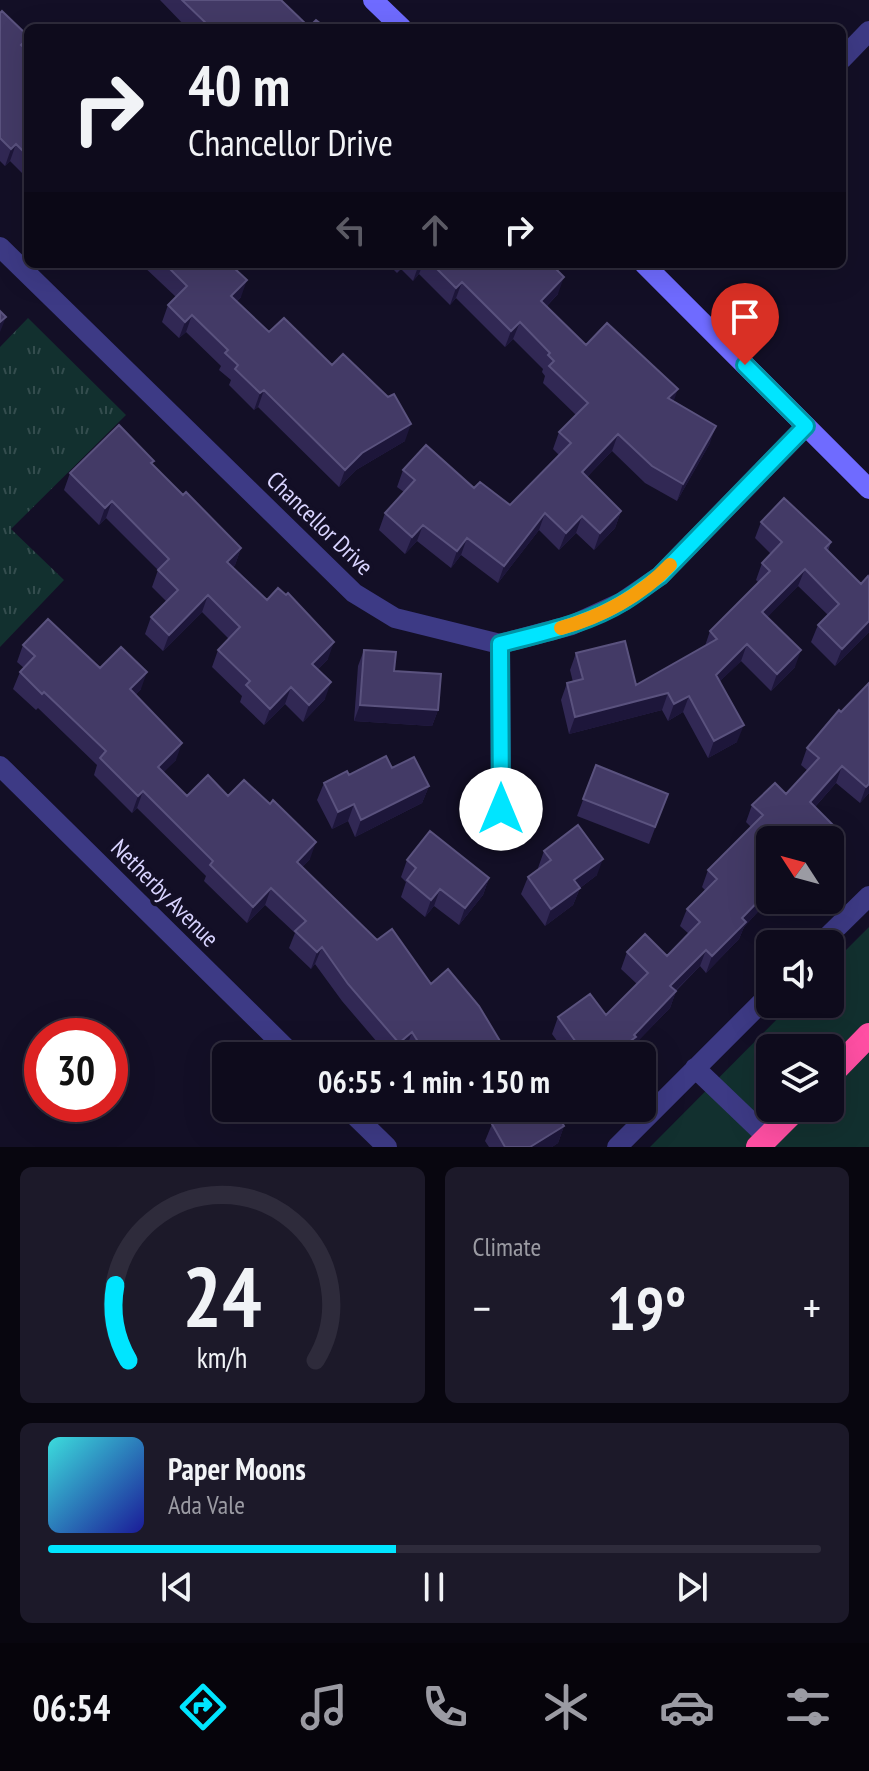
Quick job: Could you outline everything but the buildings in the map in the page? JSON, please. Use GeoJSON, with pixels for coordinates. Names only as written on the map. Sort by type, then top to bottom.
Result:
{"type":"FeatureCollection","features":[{"type":"Feature","properties":{"kind":"highway"},"geometry":{"type":"LineString","coordinates":[[844,1061],[869,1035]]}},
{"type":"Feature","properties":{"kind":"highway"},"geometry":{"type":"LineString","coordinates":[[844,1064],[869,1049]]}},
{"type":"Feature","properties":{"kind":"highway"},"geometry":{"type":"LineString","coordinates":[[763,1142],[783,1122]]}},
{"type":"Feature","properties":{"kind":"street"},"geometry":{"type":"LineString","coordinates":[[373,0],[398,24]]}},
{"type":"Feature","properties":{"kind":"street"},"geometry":{"type":"LineString","coordinates":[[846,55],[869,31]]}},
{"type":"Feature","properties":{"kind":"street","name":"Chancellor Drive"},"geometry":{"type":"LineString","coordinates":[[0,247],[354,593],[395,618],[500,644],[572,625],[635,594],[660,576],[806,426]]}},
{"type":"Feature","properties":{"kind":"street"},"geometry":{"type":"LineString","coordinates":[[648,268],[869,489]]}},
{"type":"Feature","properties":{"kind":"street"},"geometry":{"type":"LineString","coordinates":[[500,644],[501,809]]}},
{"type":"Feature","properties":{"kind":"street","name":"Netherby Avenue"},"geometry":{"type":"LineString","coordinates":[[0,766],[280,1042]]}},
{"type":"Feature","properties":{"kind":"street"},"geometry":{"type":"LineString","coordinates":[[834,930],[869,896]]}},
{"type":"Feature","properties":{"kind":"street"},"geometry":{"type":"LineString","coordinates":[[617,1147],[756,1008]]}},
{"type":"Feature","properties":{"kind":"street"},"geometry":{"type":"LineString","coordinates":[[695,1068],[763,1142]]}},
{"type":"Feature","properties":{"kind":"street"},"geometry":{"type":"LineString","coordinates":[[361,1122],[387,1147]]}},
{"type":"Feature","properties":{"kind":"green space"},"geometry":{"type":"Polygon","coordinates":[[[28,318],[126,415],[11,529],[64,580],[0,647],[0,347],[28,318]]]}},
{"type":"Feature","properties":{"kind":"green space"},"geometry":{"type":"Polygon","coordinates":[[[869,927],[869,1147],[650,1147],[756,1040],[756,1122],[844,1122],[844,1034],[762,1034],[778,1018],[844,1018],[844,952],[869,927]]]}},
{"type":"Feature","properties":{"kind":"slow traffic"},"geometry":{"type":"LineString","coordinates":[[561,628],[622,602],[660,576],[670,565]]}},
{"type":"Feature","properties":{"kind":"route"},"geometry":{"type":"LineString","coordinates":[[501,809],[500,644],[572,625],[622,602],[660,576],[806,426],[745,365]]}}]}
